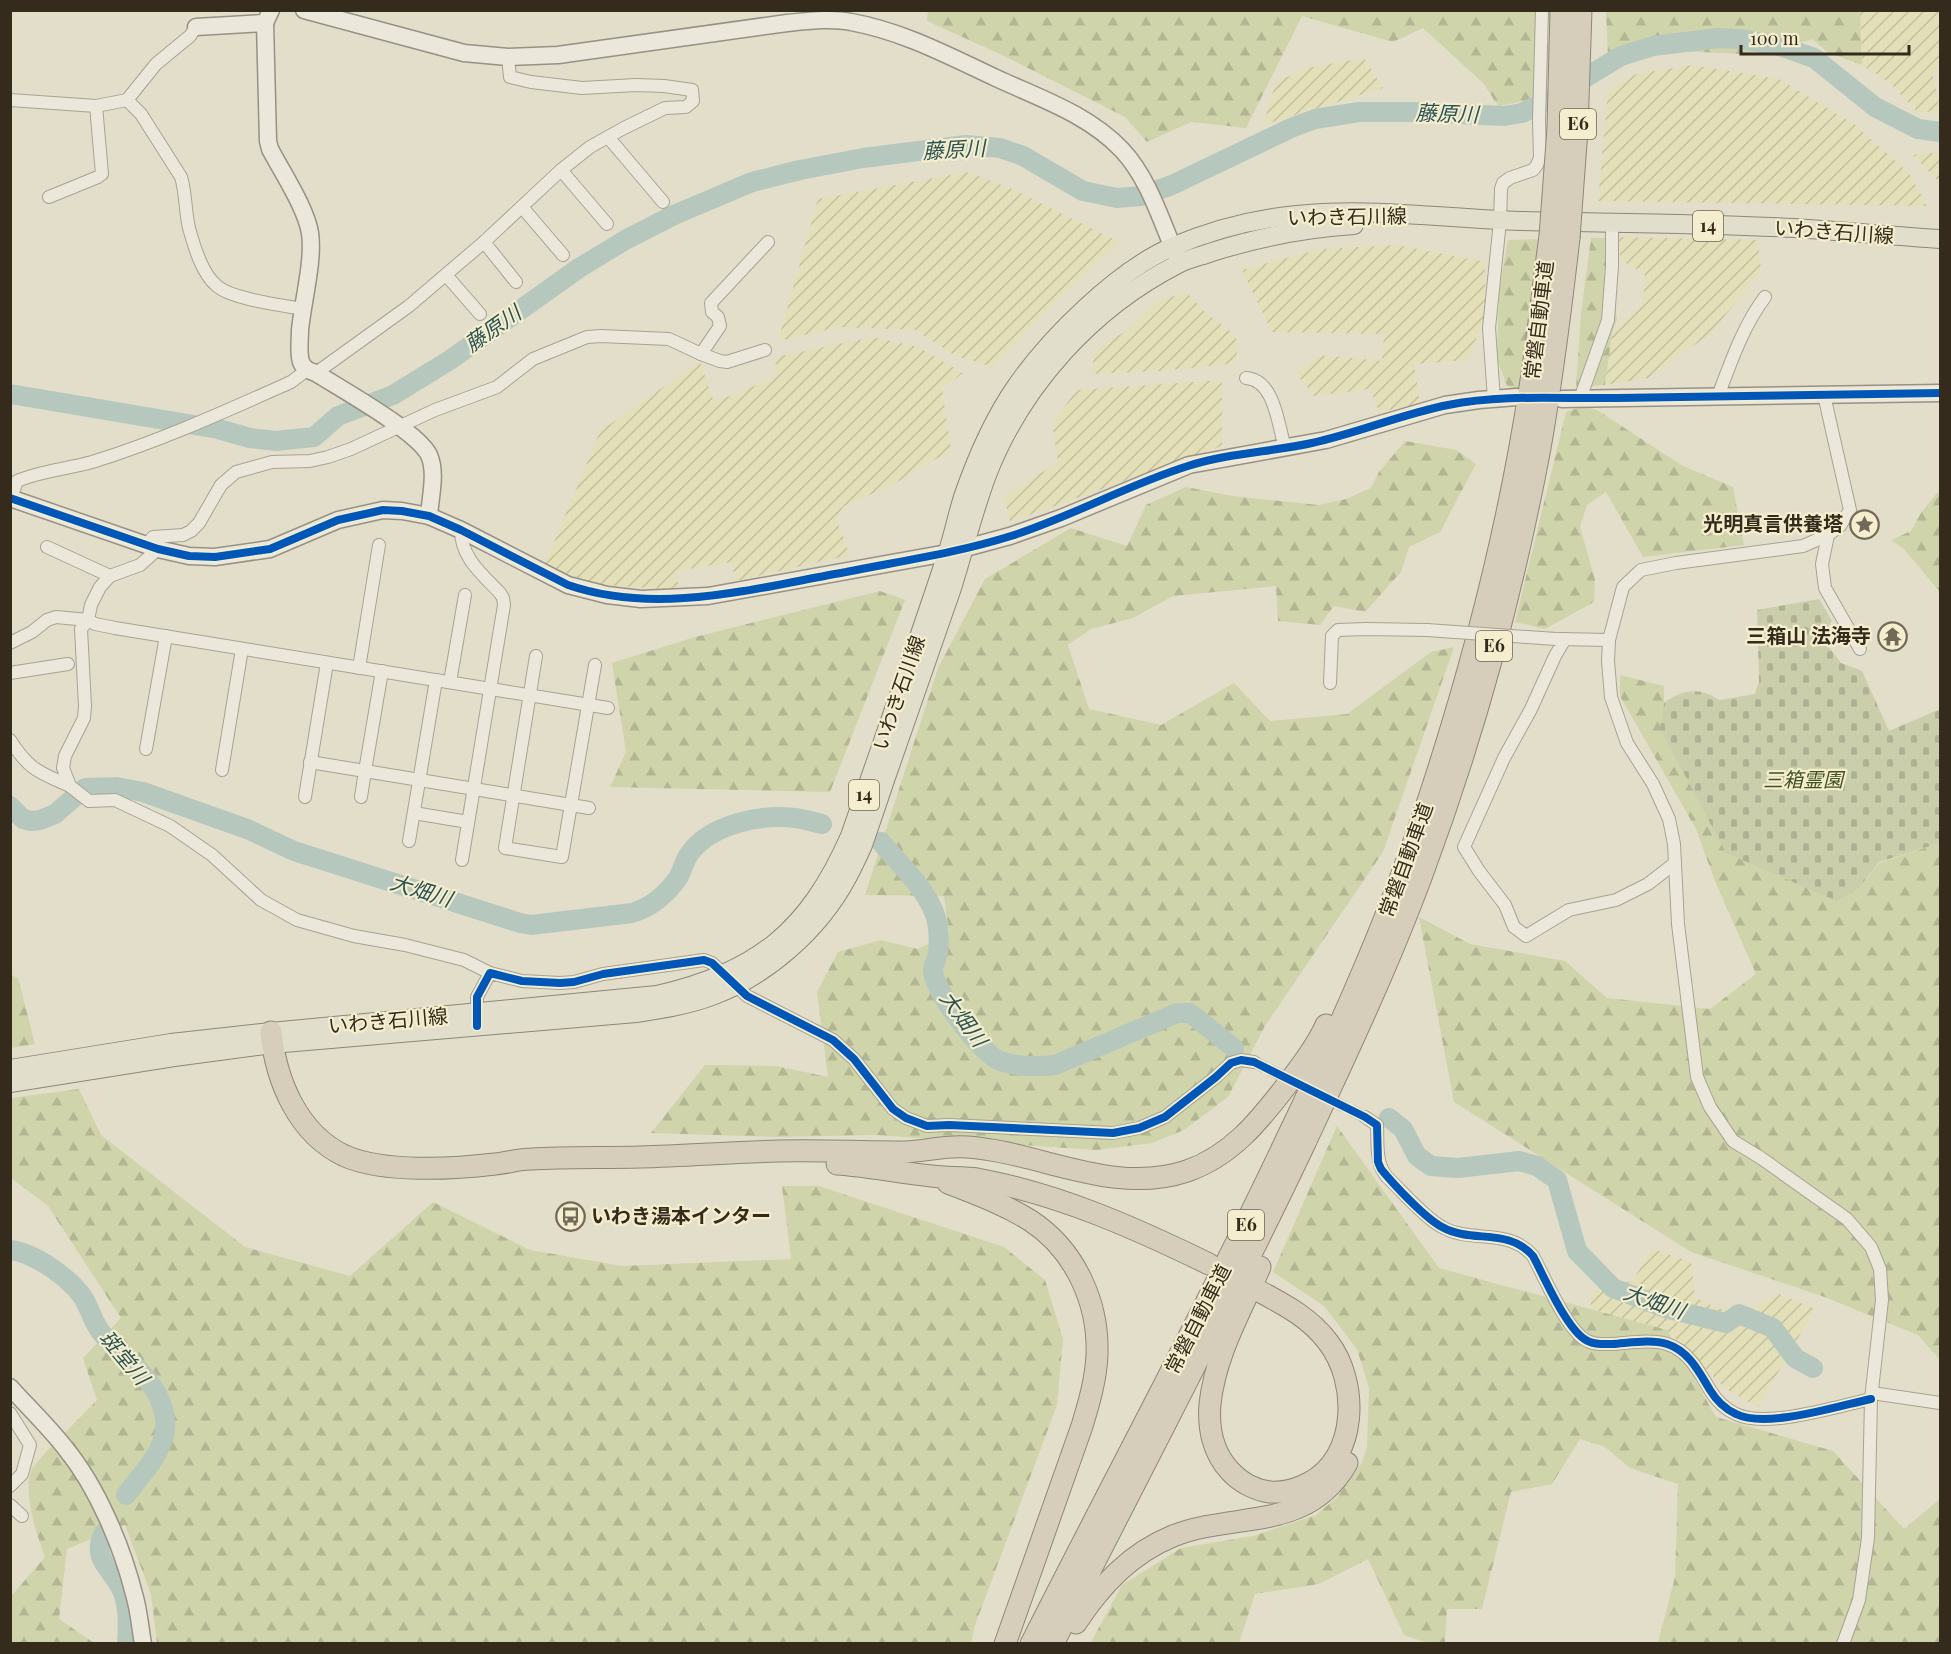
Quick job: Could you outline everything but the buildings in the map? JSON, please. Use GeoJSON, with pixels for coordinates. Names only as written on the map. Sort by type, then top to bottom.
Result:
{"type":"FeatureCollection","features":[{"type":"Feature","properties":{"kind":"highway","name":"常磐自動車道"},"geometry":{"type":"LineString","coordinates":[[1053,1644],[1265,1228],[1355,1037],[1423,872],[1475,712],[1504,609],[1540,445],[1560,317],[1558,128],[1561,10]]}},
{"type":"Feature","properties":{"kind":"highway","name":"常磐自動車道"},"geometry":{"type":"LineString","coordinates":[[1031,1644],[1248,1221],[1309,1093],[1376,941],[1431,792],[1456,709],[1507,513],[1577,130],[1581,10]]}},
{"type":"Feature","properties":{"kind":"highway"},"geometry":{"type":"LineString","coordinates":[[271,1038],[282,1080],[295,1112],[316,1136],[346,1156],[377,1165],[436,1168],[528,1159],[778,1151],[904,1152],[946,1146],[970,1147],[1032,1158],[1107,1176],[1150,1179],[1186,1171],[1221,1154],[1240,1140],[1261,1118],[1305,1062],[1321,1036],[1395,865],[1431,792]]}},
{"type":"Feature","properties":{"kind":"highway"},"geometry":{"type":"LineString","coordinates":[[1064,1644],[1092,1599],[1117,1572],[1139,1554],[1174,1536],[1195,1529],[1269,1517],[1307,1505],[1321,1496],[1349,1460],[1360,1428],[1361,1395],[1358,1378],[1344,1343],[1332,1326],[1317,1312],[1262,1285],[1311,1323],[1329,1343],[1342,1368],[1348,1392],[1348,1419],[1341,1448],[1333,1461],[1313,1481],[1290,1491],[1278,1492],[1254,1488],[1242,1482],[1222,1463],[1211,1435],[1209,1418],[1212,1390],[1221,1354],[1275,1233],[1355,1037]]}},
{"type":"Feature","properties":{"kind":"highway"},"geometry":{"type":"LineString","coordinates":[[495,1164],[528,1171],[809,1162],[976,1179],[1053,1198],[1212,1259],[1149,1221],[1057,1188],[999,1172],[941,1162],[904,1152]]}},
{"type":"Feature","properties":{"kind":"highway"},"geometry":{"type":"LineString","coordinates":[[933,1176],[1013,1211],[1047,1233],[1071,1259],[1080,1276],[1093,1309],[1096,1326],[1097,1356],[1091,1395],[1005,1644]]}},
{"type":"Feature","properties":{"kind":"main road","name":"いわき石川線"},"geometry":{"type":"LineString","coordinates":[[10,1068],[171,1043],[271,1038],[477,1019],[636,1013],[678,1006],[713,996],[730,980],[784,955],[820,918],[846,880],[863,845],[956,550],[1008,431],[1036,386],[1064,351],[1098,317],[1176,255],[1269,235],[1321,227],[1476,220],[1793,228],[1941,240]]}},
{"type":"Feature","properties":{"kind":"main road","name":"いわき石川線"},"geometry":{"type":"LineString","coordinates":[[10,1083],[174,1057],[271,1038]]}},
{"type":"Feature","properties":{"kind":"street"},"geometry":{"type":"LineString","coordinates":[[304,10],[464,53],[508,57],[558,55],[821,20],[849,21],[880,29],[916,41],[1060,107],[1101,131],[1122,151],[1142,177],[1176,255]]}},
{"type":"Feature","properties":{"kind":"street"},"geometry":{"type":"LineString","coordinates":[[1494,399],[1489,328],[1501,189],[1503,183],[1510,178],[1533,170],[1540,157],[1542,10]]}},
{"type":"Feature","properties":{"kind":"street"},"geometry":{"type":"LineString","coordinates":[[10,100],[96,106],[127,100],[156,64],[190,36],[196,27],[268,17],[268,141],[305,215],[310,232],[311,250],[299,346],[302,362],[311,371],[398,426],[421,444],[429,456],[432,469],[429,516]]}},
{"type":"Feature","properties":{"kind":"street"},"geometry":{"type":"LineString","coordinates":[[508,57],[510,76],[531,82],[582,88],[663,86],[692,90],[693,101],[686,107],[665,108],[590,147],[561,170],[484,242],[409,306],[311,371],[222,413],[165,436],[91,462],[30,475],[17,481],[11,498],[152,547],[189,556],[233,555],[270,549],[338,520],[363,513],[383,510],[429,516],[568,585],[606,595],[641,599],[708,597],[956,550],[1010,536],[1061,518],[1190,465],[1326,440],[1445,405],[1517,398]]}},
{"type":"Feature","properties":{"kind":"street"},"geometry":{"type":"LineString","coordinates":[[127,100],[141,114],[181,177],[190,231],[202,265],[211,280],[229,294],[302,309]]}},
{"type":"Feature","properties":{"kind":"street"},"geometry":{"type":"LineString","coordinates":[[49,197],[102,174],[96,106]]}},
{"type":"Feature","properties":{"kind":"street"},"geometry":{"type":"LineString","coordinates":[[608,137],[663,202]]}},
{"type":"Feature","properties":{"kind":"street"},"geometry":{"type":"LineString","coordinates":[[561,170],[607,224]]}},
{"type":"Feature","properties":{"kind":"street"},"geometry":{"type":"LineString","coordinates":[[522,207],[563,255]]}},
{"type":"Feature","properties":{"kind":"street"},"geometry":{"type":"LineString","coordinates":[[1580,399],[1608,320],[1612,224]]}},
{"type":"Feature","properties":{"kind":"street"},"geometry":{"type":"LineString","coordinates":[[484,242],[516,282]]}},
{"type":"Feature","properties":{"kind":"street"},"geometry":{"type":"LineString","coordinates":[[701,354],[720,326],[718,317],[712,312],[711,303],[768,242]]}},
{"type":"Feature","properties":{"kind":"street"},"geometry":{"type":"LineString","coordinates":[[446,275],[480,314]]}},
{"type":"Feature","properties":{"kind":"street"},"geometry":{"type":"LineString","coordinates":[[1718,396],[1733,356],[1757,308],[1766,297]]}},
{"type":"Feature","properties":{"kind":"street"},"geometry":{"type":"LineString","coordinates":[[71,787],[63,768],[65,756],[84,718],[85,688],[81,629],[88,620],[91,605],[100,587],[110,576],[140,565],[152,547],[153,537],[183,535],[191,531],[199,523],[221,485],[236,472],[272,462],[328,458],[398,426],[498,387],[533,359],[587,337],[669,339],[701,354],[727,362],[765,350]]}},
{"type":"Feature","properties":{"kind":"street"},"geometry":{"type":"LineString","coordinates":[[1246,378],[1259,381],[1266,389],[1285,448]]}},
{"type":"Feature","properties":{"kind":"street"},"geometry":{"type":"LineString","coordinates":[[1562,399],[1941,393]]}},
{"type":"Feature","properties":{"kind":"street"},"geometry":{"type":"LineString","coordinates":[[1824,395],[1850,510],[1839,526],[1828,535],[1803,546],[1676,562],[1641,570],[1623,587],[1609,640],[1611,697],[1627,743],[1653,784],[1668,819],[1674,844],[1678,924],[1697,1077],[1710,1107],[1733,1141],[1761,1158],[1847,1220],[1871,1247],[1880,1269],[1882,1300],[1871,1396],[1868,1538],[1859,1600],[1843,1644]]}},
{"type":"Feature","properties":{"kind":"street"},"geometry":{"type":"LineString","coordinates":[[461,530],[461,541],[465,554],[503,598],[504,605],[462,860]]}},
{"type":"Feature","properties":{"kind":"street"},"geometry":{"type":"LineString","coordinates":[[1828,535],[1822,564],[1825,588],[1860,649]]}},
{"type":"Feature","properties":{"kind":"street"},"geometry":{"type":"LineString","coordinates":[[358,668],[379,545]]}},
{"type":"Feature","properties":{"kind":"street"},"geometry":{"type":"LineString","coordinates":[[47,547],[110,576]]}},
{"type":"Feature","properties":{"kind":"street"},"geometry":{"type":"LineString","coordinates":[[450,682],[465,595]]}},
{"type":"Feature","properties":{"kind":"street"},"geometry":{"type":"LineString","coordinates":[[10,643],[32,632],[47,620],[56,617],[88,620],[95,624],[165,636],[608,708]]}},
{"type":"Feature","properties":{"kind":"street"},"geometry":{"type":"LineString","coordinates":[[1330,683],[1332,636],[1338,630],[1427,630],[1609,640]]}},
{"type":"Feature","properties":{"kind":"street"},"geometry":{"type":"LineString","coordinates":[[146,749],[165,636]]}},
{"type":"Feature","properties":{"kind":"street"},"geometry":{"type":"LineString","coordinates":[[1560,639],[1531,709],[1504,758],[1464,847],[1505,905],[1514,927],[1526,936],[1569,910],[1616,900],[1648,884],[1675,863]]}},
{"type":"Feature","properties":{"kind":"street"},"geometry":{"type":"LineString","coordinates":[[222,770],[242,649]]}},
{"type":"Feature","properties":{"kind":"street"},"geometry":{"type":"LineString","coordinates":[[536,656],[529,688],[531,695],[506,848],[562,857],[595,665]]}},
{"type":"Feature","properties":{"kind":"street"},"geometry":{"type":"LineString","coordinates":[[304,797],[327,663]]}},
{"type":"Feature","properties":{"kind":"street"},"geometry":{"type":"LineString","coordinates":[[10,673],[68,664]]}},
{"type":"Feature","properties":{"kind":"street"},"geometry":{"type":"LineString","coordinates":[[361,797],[382,671]]}},
{"type":"Feature","properties":{"kind":"street"},"geometry":{"type":"LineString","coordinates":[[409,841],[436,680]]}},
{"type":"Feature","properties":{"kind":"street"},"geometry":{"type":"LineString","coordinates":[[10,740],[35,770],[71,787],[89,801],[115,800],[170,826],[212,855],[261,900],[297,920],[354,936],[405,945],[464,960],[490,973],[522,981],[574,982],[603,974],[704,960],[712,963],[747,996],[833,1040],[854,1059],[892,1109],[906,1118],[927,1126],[1113,1133],[1139,1128],[1165,1117],[1231,1063],[1241,1060],[1254,1062]]}},
{"type":"Feature","properties":{"kind":"street"},"geometry":{"type":"LineString","coordinates":[[310,762],[589,807]]}},
{"type":"Feature","properties":{"kind":"street"},"geometry":{"type":"LineString","coordinates":[[414,813],[468,822]]}},
{"type":"Feature","properties":{"kind":"street"},"geometry":{"type":"LineString","coordinates":[[477,1019],[477,997],[490,973]]}},
{"type":"Feature","properties":{"kind":"street"},"geometry":{"type":"LineString","coordinates":[[1365,1117],[1377,1125],[1378,1162],[1381,1170],[1443,1228],[1457,1233],[1514,1240],[1533,1256],[1570,1325],[1580,1337],[1589,1342],[1601,1344],[1650,1342],[1667,1344],[1685,1354],[1696,1367],[1713,1396],[1738,1416],[1780,1419],[1871,1396],[1941,1403]]}},
{"type":"Feature","properties":{"kind":"street"},"geometry":{"type":"LineString","coordinates":[[10,1387],[66,1449],[83,1473],[102,1509],[129,1576],[135,1596],[143,1644]]}},
{"type":"Feature","properties":{"kind":"street"},"geometry":{"type":"LineString","coordinates":[[10,1413],[30,1445],[22,1474],[10,1486]]}},
{"type":"Feature","properties":{"kind":"street"},"geometry":{"type":"LineString","coordinates":[[10,1505],[22,1516]]}},
{"type":"Feature","properties":{"kind":"shaded area"},"geometry":{"type":"Polygon","coordinates":[[[1860,11],[1940,11],[1940,61],[1933,76],[1940,110],[1918,113],[1889,82],[1862,65],[1860,11]]]}},
{"type":"Feature","properties":{"kind":"shaded area"},"geometry":{"type":"Polygon","coordinates":[[[1364,58],[1383,88],[1263,125],[1276,82],[1307,68],[1364,58]]]}},
{"type":"Feature","properties":{"kind":"shaded area"},"geometry":{"type":"Polygon","coordinates":[[[1692,65],[1779,79],[1854,124],[1909,173],[1927,206],[1598,201],[1608,91],[1636,74],[1692,65]]]}},
{"type":"Feature","properties":{"kind":"shaded area"},"geometry":{"type":"Polygon","coordinates":[[[1940,152],[1940,183],[1913,155],[1940,152]]]}},
{"type":"Feature","properties":{"kind":"shaded area"},"geometry":{"type":"Polygon","coordinates":[[[967,172],[1010,188],[1119,242],[1050,307],[993,367],[956,356],[915,330],[839,327],[778,341],[818,199],[967,172]]]}},
{"type":"Feature","properties":{"kind":"shaded area"},"geometry":{"type":"Polygon","coordinates":[[[1617,237],[1758,240],[1761,271],[1710,334],[1648,378],[1605,385],[1612,333],[1643,304],[1645,274],[1621,260],[1617,237]]]}},
{"type":"Feature","properties":{"kind":"shaded area"},"geometry":{"type":"Polygon","coordinates":[[[1397,245],[1485,262],[1485,316],[1468,360],[1414,364],[1420,404],[1379,412],[1370,389],[1314,396],[1296,373],[1320,355],[1382,361],[1384,334],[1272,332],[1242,270],[1321,249],[1397,245]]]}},
{"type":"Feature","properties":{"kind":"shaded area"},"geometry":{"type":"Polygon","coordinates":[[[1187,293],[1204,311],[1236,336],[1237,363],[1161,371],[1091,374],[1095,351],[1124,332],[1158,300],[1187,293]]]}},
{"type":"Feature","properties":{"kind":"shaded area"},"geometry":{"type":"Polygon","coordinates":[[[872,337],[918,347],[963,373],[942,389],[951,450],[892,485],[844,506],[836,519],[850,555],[735,581],[732,562],[676,571],[679,590],[591,584],[545,564],[600,431],[700,362],[714,402],[775,378],[776,357],[872,337]]]}},
{"type":"Feature","properties":{"kind":"shaded area"},"geometry":{"type":"Polygon","coordinates":[[[1222,380],[1222,446],[1010,522],[1004,497],[1058,462],[1052,423],[1077,390],[1222,380]]]}},
{"type":"Feature","properties":{"kind":"shaded area"},"geometry":{"type":"Polygon","coordinates":[[[1653,1249],[1691,1262],[1695,1297],[1718,1309],[1756,1308],[1777,1293],[1815,1309],[1758,1407],[1726,1389],[1667,1330],[1590,1309],[1593,1290],[1632,1281],[1653,1249]]]}},
{"type":"Feature","properties":{"kind":"green space"},"geometry":{"type":"Polygon","coordinates":[[[928,10],[1551,11],[1548,34],[1552,75],[1528,100],[1498,106],[1484,84],[1423,28],[1393,42],[1302,16],[1246,128],[1191,122],[1147,142],[1125,117],[1002,55],[927,21],[928,10]]]}},
{"type":"Feature","properties":{"kind":"green space"},"geometry":{"type":"Polygon","coordinates":[[[1606,11],[1860,11],[1862,65],[1829,53],[1812,39],[1762,55],[1680,51],[1608,56],[1606,11]]]}},
{"type":"Feature","properties":{"kind":"green space"},"geometry":{"type":"Polygon","coordinates":[[[1591,238],[1605,238],[1617,319],[1612,333],[1605,385],[1576,387],[1581,314],[1591,238]]]}},
{"type":"Feature","properties":{"kind":"green space"},"geometry":{"type":"Polygon","coordinates":[[[1543,239],[1521,390],[1507,386],[1497,359],[1499,291],[1508,240],[1543,239]]]}},
{"type":"Feature","properties":{"kind":"green space"},"geometry":{"type":"Polygon","coordinates":[[[1584,406],[1597,410],[1683,466],[1733,487],[1744,545],[1643,557],[1606,492],[1587,505],[1580,527],[1595,580],[1594,602],[1545,629],[1515,622],[1566,412],[1584,406]]]}},
{"type":"Feature","properties":{"kind":"green space"},"geometry":{"type":"Polygon","coordinates":[[[1405,441],[1456,450],[1476,464],[1440,532],[1409,547],[1401,572],[1365,612],[1334,606],[1320,625],[1278,621],[1276,586],[1173,596],[1133,618],[1091,629],[1068,645],[1089,709],[1161,725],[1234,683],[1270,721],[1347,714],[1431,652],[1454,647],[1383,852],[1265,1026],[1228,1097],[1184,1130],[1152,1143],[1096,1150],[875,1135],[776,1137],[651,1133],[705,1065],[776,1066],[828,1077],[817,992],[838,952],[881,940],[918,949],[949,934],[944,896],[865,895],[938,668],[985,579],[1071,528],[1127,546],[1146,505],[1186,487],[1232,496],[1319,505],[1346,499],[1371,488],[1379,472],[1405,441]]]}},
{"type":"Feature","properties":{"kind":"green space"},"geometry":{"type":"Polygon","coordinates":[[[1937,493],[1940,493],[1940,592],[1904,549],[1891,540],[1911,531],[1921,513],[1937,493]]]}},
{"type":"Feature","properties":{"kind":"green space"},"geometry":{"type":"Polygon","coordinates":[[[880,591],[905,600],[830,792],[610,787],[626,752],[612,663],[695,637],[880,591]]]}},
{"type":"Feature","properties":{"kind":"green space","name":"三箱霊園"},"geometry":{"type":"Polygon","coordinates":[[[1819,599],[1832,621],[1821,637],[1841,663],[1862,671],[1889,731],[1940,709],[1940,843],[1879,862],[1859,888],[1837,901],[1726,853],[1660,728],[1664,703],[1685,692],[1705,693],[1719,700],[1755,694],[1759,681],[1757,610],[1819,599]]]}},
{"type":"Feature","properties":{"kind":"green space"},"geometry":{"type":"Polygon","coordinates":[[[1620,675],[1664,686],[1660,728],[1859,888],[1879,863],[1940,843],[1940,1360],[1918,1335],[1822,1296],[1691,1252],[1454,1102],[1419,917],[1470,944],[1565,961],[1607,998],[1710,1009],[1756,974],[1715,881],[1696,829],[1620,696],[1620,675]]]}},
{"type":"Feature","properties":{"kind":"green space"},"geometry":{"type":"Polygon","coordinates":[[[11,975],[18,978],[35,1044],[11,1048],[11,975]]]}},
{"type":"Feature","properties":{"kind":"green space"},"geometry":{"type":"Polygon","coordinates":[[[79,1089],[101,1135],[245,1247],[350,1276],[433,1202],[530,1250],[622,1266],[791,1259],[782,1186],[819,1186],[1004,1247],[1045,1280],[1063,1339],[1057,1405],[975,1625],[971,1643],[157,1643],[151,1594],[125,1525],[67,1549],[59,1619],[94,1643],[11,1643],[10,1593],[13,1594],[45,1557],[30,1503],[31,1471],[97,1400],[83,1358],[121,1318],[48,1206],[11,1178],[11,1098],[79,1089]]]}},
{"type":"Feature","properties":{"kind":"green space"},"geometry":{"type":"Polygon","coordinates":[[[1337,1126],[1439,1268],[1667,1330],[1716,1417],[1833,1451],[1904,1529],[1940,1499],[1940,1643],[1658,1643],[1675,1577],[1678,1484],[1630,1468],[1605,1447],[1580,1439],[1552,1484],[1511,1492],[1482,1609],[1447,1609],[1445,1643],[1428,1643],[1404,1635],[1368,1559],[1319,1584],[1255,1594],[1239,1643],[1090,1644],[1122,1585],[1181,1548],[1253,1536],[1316,1515],[1336,1498],[1362,1463],[1367,1447],[1369,1388],[1357,1349],[1324,1306],[1273,1272],[1337,1126]]]}},
{"type":"Feature","properties":{"kind":"waterway","name":"藤原川"},"geometry":{"type":"LineString","coordinates":[[10,394],[218,429],[250,438],[276,441],[314,437],[338,416],[393,395],[450,360],[579,268],[627,239],[674,215],[752,182],[863,158],[966,145],[1000,148],[1023,156],[1083,191],[1117,198],[1141,196],[1172,185],[1291,128],[1315,119],[1359,112],[1504,116],[1522,113],[1550,99],[1621,56],[1653,46],[1718,38],[1740,39],[1780,46],[1814,58],[1875,107],[1918,129],[1940,132]]}},
{"type":"Feature","properties":{"kind":"waterway","name":"大畑川"},"geometry":{"type":"LineString","coordinates":[[10,806],[23,819],[31,821],[55,814],[85,788],[117,787],[143,792],[247,829],[294,851],[531,925],[632,913],[646,907],[658,900],[673,884],[680,875],[688,856],[699,843],[723,828],[752,820],[782,817],[822,824]]}},
{"type":"Feature","properties":{"kind":"waterway","name":"大畑川"},"geometry":{"type":"LineString","coordinates":[[881,842],[917,884],[934,912],[939,941],[933,970],[941,992],[971,1034],[1000,1061],[1027,1066],[1055,1065],[1177,1013],[1190,1013],[1234,1048]]}},
{"type":"Feature","properties":{"kind":"waterway","name":"大畑川"},"geometry":{"type":"LineString","coordinates":[[1389,1118],[1403,1129],[1417,1156],[1431,1166],[1458,1168],[1519,1161],[1537,1166],[1557,1180],[1577,1251],[1613,1288],[1665,1308],[1726,1323],[1739,1314],[1773,1328],[1795,1358],[1813,1368]]}},
{"type":"Feature","properties":{"kind":"waterway","name":"斑堂川"},"geometry":{"type":"LineString","coordinates":[[10,1250],[40,1261],[68,1281],[82,1296],[100,1332],[142,1373],[157,1394],[165,1419],[163,1440],[153,1460],[126,1495]]}},
{"type":"Feature","properties":{"kind":"waterway","name":"斑堂川"},"geometry":{"type":"LineString","coordinates":[[104,1533],[100,1551],[106,1566],[121,1587],[126,1602],[127,1644]]}},
{"type":"Feature","properties":{"kind":"tunnel"},"geometry":{"type":"LineString","coordinates":[[1254,1062],[1365,1117]]}},
{"type":"Feature","properties":{"kind":"cycle path"},"geometry":{"type":"LineString","coordinates":[[10,498],[158,549],[189,556],[215,557],[270,549],[338,520],[383,510],[402,511],[429,516],[461,530],[568,585],[602,594],[672,599],[742,591],[970,547],[1011,536],[1055,520],[1143,482],[1188,466],[1218,458],[1312,443],[1448,405],[1490,399],[1940,393]]}},
{"type":"Feature","properties":{"kind":"cycle path"},"geometry":{"type":"LineString","coordinates":[[477,1026],[477,997],[490,973],[522,981],[560,983],[574,982],[603,974],[704,960],[712,963],[747,996],[833,1040],[854,1059],[893,1109],[906,1118],[927,1126],[949,1125],[1113,1133],[1139,1128],[1165,1117],[1231,1063],[1241,1060],[1254,1062],[1377,1125],[1378,1162],[1381,1169],[1402,1192],[1442,1227],[1465,1235],[1501,1239],[1523,1247],[1533,1256],[1550,1290],[1574,1329],[1590,1342],[1595,1344],[1654,1342],[1675,1347],[1693,1363],[1721,1404],[1728,1410],[1749,1418],[1783,1418],[1871,1399]]}},
{"type":"Feature","properties":{"kind":"place","name":"光明真言供養塔"},"geometry":{"type":"Point","coordinates":[1864,524]}},
{"type":"Feature","properties":{"kind":"place","name":"三箱山 法海寺"},"geometry":{"type":"Point","coordinates":[1892,636]}},
{"type":"Feature","properties":{"kind":"place","name":"いわき湯本インター"},"geometry":{"type":"Point","coordinates":[570,1216]}}]}
